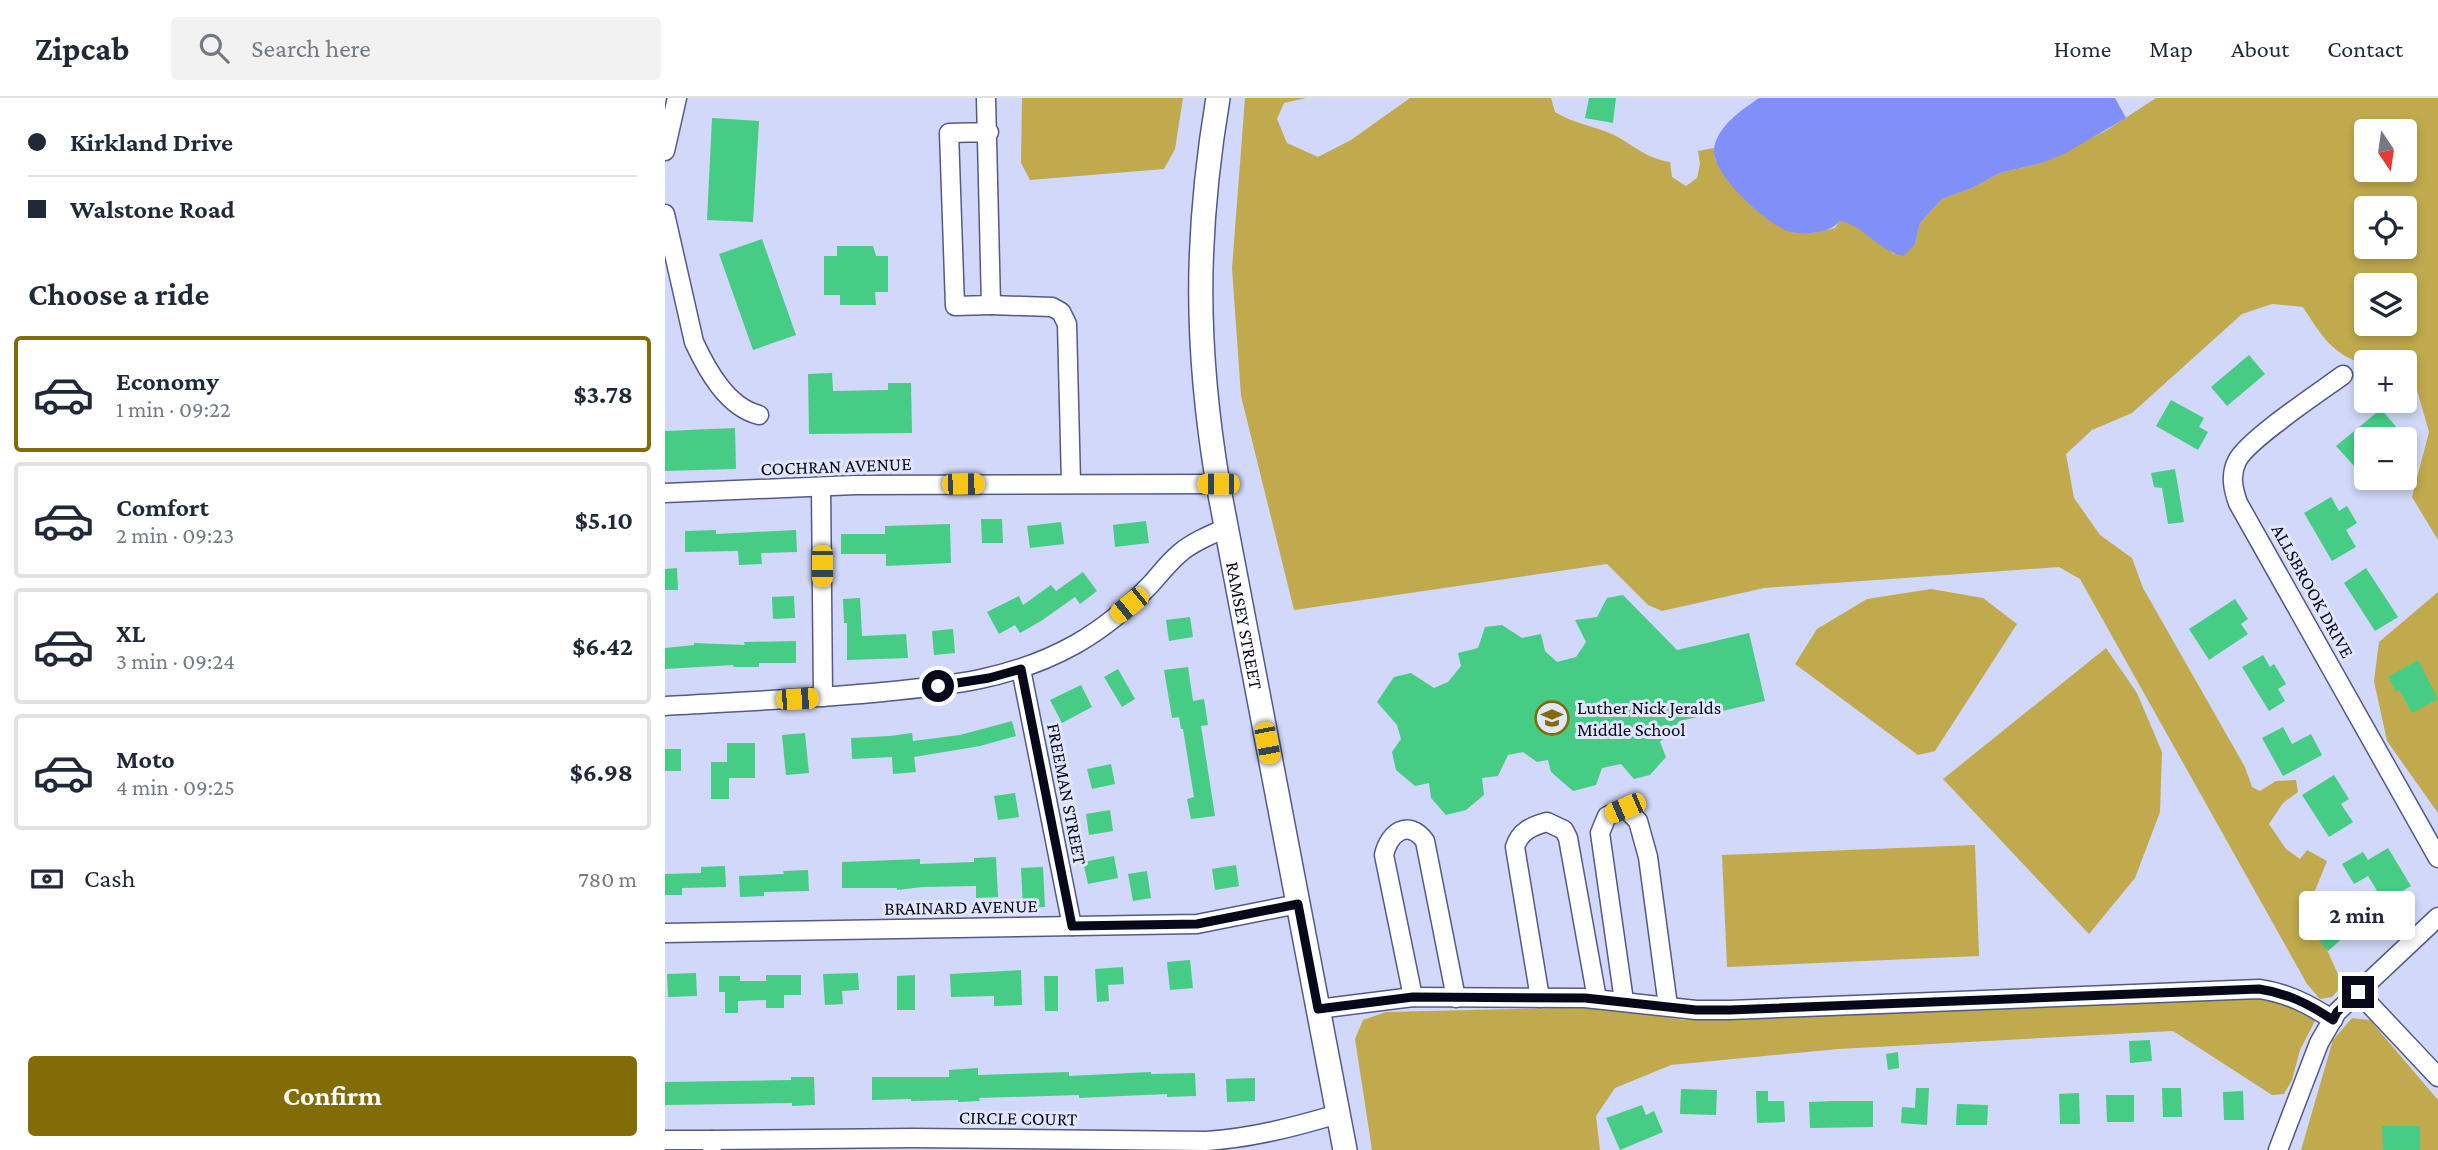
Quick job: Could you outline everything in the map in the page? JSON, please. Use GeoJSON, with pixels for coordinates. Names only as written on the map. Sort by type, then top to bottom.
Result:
{"type":"FeatureCollection","features":[{"type":"Feature","properties":{"kind":"main road","name":"RAMSEY STREET"},"geometry":{"type":"LineString","coordinates":[[1218,98],[1203,199],[1199,303],[1205,400],[1226,528],[1345,1150]]}},
{"type":"Feature","properties":{"kind":"street"},"geometry":{"type":"LineString","coordinates":[[665,151],[677,98]]}},
{"type":"Feature","properties":{"kind":"street"},"geometry":{"type":"LineString","coordinates":[[986,98],[989,132],[991,305]]}},
{"type":"Feature","properties":{"kind":"street"},"geometry":{"type":"LineString","coordinates":[[989,132],[949,133],[955,306],[1052,307],[1061,312],[1067,324],[1071,483]]}},
{"type":"Feature","properties":{"kind":"street"},"geometry":{"type":"LineString","coordinates":[[665,214],[694,342],[703,361],[733,402],[746,411],[759,415]]}},
{"type":"Feature","properties":{"kind":"street","name":"ALLSBROOK DRIVE"},"geometry":{"type":"LineString","coordinates":[[2343,375],[2248,446],[2236,463],[2232,483],[2238,503],[2438,858]]}},
{"type":"Feature","properties":{"kind":"street","name":"COCHRAN AVENUE"},"geometry":{"type":"LineString","coordinates":[[665,493],[821,487],[1071,483],[1218,484]]}},
{"type":"Feature","properties":{"kind":"street"},"geometry":{"type":"LineString","coordinates":[[821,487],[823,697]]}},
{"type":"Feature","properties":{"kind":"street"},"geometry":{"type":"LineString","coordinates":[[665,706],[823,697],[958,684],[1021,669],[1051,657],[1105,625],[1129,605],[1181,552],[1195,542],[1226,528]]}},
{"type":"Feature","properties":{"kind":"street","name":"FREEMAN STREET"},"geometry":{"type":"LineString","coordinates":[[1021,669],[1072,926]]}},
{"type":"Feature","properties":{"kind":"street"},"geometry":{"type":"LineString","coordinates":[[1624,1001],[1600,833],[1607,816],[1625,808],[1638,821],[1647,857],[1668,1006]]}},
{"type":"Feature","properties":{"kind":"street"},"geometry":{"type":"LineString","coordinates":[[1540,998],[1515,847],[1518,838],[1528,829],[1547,822],[1564,831],[1568,838],[1597,999]]}},
{"type":"Feature","properties":{"kind":"street"},"geometry":{"type":"LineString","coordinates":[[1413,997],[1384,855],[1387,842],[1395,832],[1408,830],[1419,834],[1425,841],[1456,998]]}},
{"type":"Feature","properties":{"kind":"street","name":"BRAINARD AVENUE"},"geometry":{"type":"LineString","coordinates":[[665,933],[1197,924],[1298,904]]}},
{"type":"Feature","properties":{"kind":"street"},"geometry":{"type":"LineString","coordinates":[[2278,1150],[2319,1043],[2337,1012],[2438,917]]}},
{"type":"Feature","properties":{"kind":"street"},"geometry":{"type":"LineString","coordinates":[[1318,1009],[1413,997],[1597,999],[1696,1010],[1730,1010],[2259,989],[2277,991],[2311,1005],[2333,1020]]}},
{"type":"Feature","properties":{"kind":"street"},"geometry":{"type":"LineString","coordinates":[[2358,992],[2438,1077]]}},
{"type":"Feature","properties":{"kind":"street","name":"CIRCLE COURT"},"geometry":{"type":"LineString","coordinates":[[665,1140],[712,1145],[1123,1145],[1237,1139],[1267,1134],[1338,1114]]}},
{"type":"Feature","properties":{"kind":"shaded area"},"geometry":{"type":"Polygon","coordinates":[[[1022,98],[1183,98],[1175,149],[1164,169],[1030,180],[1021,163],[1022,98]]]}},
{"type":"Feature","properties":{"kind":"shaded area"},"geometry":{"type":"Polygon","coordinates":[[[1245,98],[1306,98],[1284,103],[1277,119],[1287,143],[1318,157],[1351,140],[1410,98],[1551,98],[1555,112],[1562,116],[1616,136],[1648,155],[1670,162],[1672,177],[1686,186],[1697,178],[1700,164],[1698,151],[1714,148],[1715,160],[1812,233],[1835,228],[1840,221],[1851,223],[1894,254],[1915,244],[1920,223],[1942,199],[1972,188],[2000,173],[2042,163],[2107,130],[2156,98],[2438,98],[2438,540],[2412,497],[2414,490],[2417,490],[2417,478],[2429,432],[2417,390],[2417,350],[2354,350],[2354,360],[2329,343],[2303,307],[2272,304],[2242,314],[2132,413],[2092,430],[2066,454],[2074,498],[2100,535],[2132,558],[2143,588],[2245,767],[2252,787],[2260,791],[2276,781],[2296,780],[2298,792],[2283,803],[2269,824],[2286,849],[2300,859],[2307,850],[2327,861],[2308,908],[2341,987],[2332,997],[2320,999],[2307,984],[2080,579],[2059,567],[1764,588],[1662,611],[1648,605],[1607,564],[1294,610],[1241,396],[1232,268],[1245,98]]]}},
{"type":"Feature","properties":{"kind":"shaded area"},"geometry":{"type":"Polygon","coordinates":[[[1931,589],[1983,598],[2017,624],[1935,751],[1918,755],[1795,664],[1817,629],[1867,599],[1931,589]]]}},
{"type":"Feature","properties":{"kind":"shaded area"},"geometry":{"type":"Polygon","coordinates":[[[2438,592],[2438,813],[2387,741],[2374,681],[2379,642],[2438,592]]]}},
{"type":"Feature","properties":{"kind":"shaded area"},"geometry":{"type":"Polygon","coordinates":[[[2106,648],[2137,693],[2162,752],[2160,812],[2135,878],[2089,934],[1943,779],[2106,648]]]}},
{"type":"Feature","properties":{"kind":"shaded area"},"geometry":{"type":"Polygon","coordinates":[[[1975,845],[1979,956],[1727,967],[1722,855],[1975,845]]]}},
{"type":"Feature","properties":{"kind":"shaded area"},"geometry":{"type":"Polygon","coordinates":[[[2246,991],[2276,998],[2317,1017],[2300,1050],[2292,1080],[2284,1094],[2272,1095],[2173,1031],[1838,1049],[1671,1065],[1615,1088],[1596,1116],[1600,1150],[1372,1150],[1355,1039],[1363,1020],[1386,1012],[1601,1007],[1684,1020],[2246,991]]]}},
{"type":"Feature","properties":{"kind":"shaded area"},"geometry":{"type":"Polygon","coordinates":[[[2352,1018],[2370,1020],[2438,1100],[2438,1150],[2301,1150],[2333,1040],[2352,1018]]]}},
{"type":"Feature","properties":{"kind":"water"},"geometry":{"type":"Polygon","coordinates":[[[1759,98],[2115,98],[2126,118],[2064,154],[2042,163],[2000,173],[1972,188],[1942,199],[1920,223],[1915,244],[1904,256],[1887,250],[1857,228],[1840,221],[1831,228],[1818,232],[1791,232],[1781,228],[1756,210],[1731,185],[1716,160],[1716,141],[1725,126],[1738,113],[1759,98]]]}},
{"type":"Feature","properties":{"kind":"building"},"geometry":{"type":"Polygon","coordinates":[[[1589,98],[1616,98],[1613,123],[1585,118],[1589,98]]]}},
{"type":"Feature","properties":{"kind":"building"},"geometry":{"type":"Polygon","coordinates":[[[712,118],[759,121],[753,222],[707,220],[712,118]]]}},
{"type":"Feature","properties":{"kind":"building"},"geometry":{"type":"Polygon","coordinates":[[[762,239],[796,335],[753,350],[719,254],[762,239]]]}},
{"type":"Feature","properties":{"kind":"building"},"geometry":{"type":"Polygon","coordinates":[[[837,246],[873,246],[876,256],[888,256],[888,292],[875,292],[876,305],[840,305],[840,295],[824,295],[824,256],[837,256],[837,246]]]}},
{"type":"Feature","properties":{"kind":"building"},"geometry":{"type":"Polygon","coordinates":[[[2249,355],[2265,374],[2227,406],[2211,387],[2249,355]]]}},
{"type":"Feature","properties":{"kind":"building"},"geometry":{"type":"Polygon","coordinates":[[[832,373],[833,391],[888,390],[888,383],[911,383],[912,433],[809,434],[808,374],[832,373]]]}},
{"type":"Feature","properties":{"kind":"building"},"geometry":{"type":"Polygon","coordinates":[[[2171,400],[2204,418],[2199,427],[2208,432],[2198,450],[2156,426],[2171,400]]]}},
{"type":"Feature","properties":{"kind":"building"},"geometry":{"type":"Polygon","coordinates":[[[2376,413],[2384,413],[2396,427],[2359,427],[2376,413]]]}},
{"type":"Feature","properties":{"kind":"building"},"geometry":{"type":"Polygon","coordinates":[[[735,428],[736,469],[665,471],[665,431],[735,428]]]}},
{"type":"Feature","properties":{"kind":"building"},"geometry":{"type":"Polygon","coordinates":[[[2354,431],[2354,466],[2336,446],[2354,431]]]}},
{"type":"Feature","properties":{"kind":"building"},"geometry":{"type":"Polygon","coordinates":[[[2175,469],[2184,522],[2168,524],[2162,488],[2154,487],[2151,473],[2175,469]]]}},
{"type":"Feature","properties":{"kind":"building"},"geometry":{"type":"Polygon","coordinates":[[[2331,497],[2339,511],[2347,506],[2357,523],[2346,530],[2356,547],[2332,561],[2304,513],[2331,497]]]}},
{"type":"Feature","properties":{"kind":"building"},"geometry":{"type":"Polygon","coordinates":[[[981,519],[1002,519],[1003,543],[982,543],[981,519]]]}},
{"type":"Feature","properties":{"kind":"building"},"geometry":{"type":"Polygon","coordinates":[[[1146,521],[1149,543],[1115,547],[1113,525],[1146,521]]]}},
{"type":"Feature","properties":{"kind":"building"},"geometry":{"type":"Polygon","coordinates":[[[1061,522],[1064,544],[1030,548],[1027,526],[1061,522]]]}},
{"type":"Feature","properties":{"kind":"building"},"geometry":{"type":"Polygon","coordinates":[[[950,524],[951,563],[886,566],[886,554],[841,554],[841,534],[885,534],[885,526],[950,524]]]}},
{"type":"Feature","properties":{"kind":"building"},"geometry":{"type":"Polygon","coordinates":[[[716,530],[716,534],[796,530],[797,552],[761,553],[762,564],[739,565],[738,551],[685,552],[685,531],[716,530]]]}},
{"type":"Feature","properties":{"kind":"building"},"geometry":{"type":"Polygon","coordinates":[[[677,568],[678,590],[665,590],[665,569],[677,568]]]}},
{"type":"Feature","properties":{"kind":"building"},"geometry":{"type":"Polygon","coordinates":[[[2366,568],[2398,617],[2375,631],[2344,583],[2366,568]]]}},
{"type":"Feature","properties":{"kind":"building"},"geometry":{"type":"Polygon","coordinates":[[[1083,572],[1097,591],[1080,604],[1075,597],[1020,633],[1015,625],[999,634],[987,612],[1019,596],[1023,605],[1051,585],[1056,591],[1083,572]]]}},
{"type":"Feature","properties":{"kind":"building"},"geometry":{"type":"Polygon","coordinates":[[[1623,595],[1677,650],[1749,633],[1765,701],[1680,721],[1660,742],[1666,757],[1650,775],[1634,779],[1621,764],[1602,768],[1596,785],[1573,791],[1551,772],[1548,760],[1537,762],[1523,752],[1508,755],[1498,776],[1482,778],[1484,795],[1466,810],[1446,815],[1431,798],[1429,783],[1415,786],[1396,770],[1392,752],[1401,739],[1397,725],[1377,702],[1394,677],[1411,673],[1434,688],[1448,682],[1461,666],[1458,653],[1478,648],[1485,627],[1502,625],[1522,638],[1541,634],[1545,651],[1557,662],[1576,657],[1586,642],[1575,620],[1597,617],[1607,598],[1623,595]]]}},
{"type":"Feature","properties":{"kind":"building"},"geometry":{"type":"Polygon","coordinates":[[[794,596],[795,618],[773,619],[772,597],[794,596]]]}},
{"type":"Feature","properties":{"kind":"building"},"geometry":{"type":"Polygon","coordinates":[[[860,598],[862,636],[906,634],[908,658],[847,660],[847,623],[844,623],[843,599],[860,598]]]}},
{"type":"Feature","properties":{"kind":"building"},"geometry":{"type":"Polygon","coordinates":[[[2235,599],[2248,619],[2241,624],[2248,634],[2209,660],[2189,629],[2235,599]]]}},
{"type":"Feature","properties":{"kind":"building"},"geometry":{"type":"Polygon","coordinates":[[[1190,617],[1193,637],[1169,641],[1166,620],[1190,617]]]}},
{"type":"Feature","properties":{"kind":"building"},"geometry":{"type":"Polygon","coordinates":[[[953,629],[955,653],[934,655],[932,631],[953,629]]]}},
{"type":"Feature","properties":{"kind":"building"},"geometry":{"type":"Polygon","coordinates":[[[796,641],[796,663],[759,663],[759,667],[733,665],[665,669],[665,648],[694,643],[745,645],[744,642],[796,641]]]}},
{"type":"Feature","properties":{"kind":"building"},"geometry":{"type":"Polygon","coordinates":[[[2263,655],[2270,667],[2274,664],[2286,684],[2278,689],[2285,701],[2269,711],[2242,667],[2263,655]]]}},
{"type":"Feature","properties":{"kind":"building"},"geometry":{"type":"Polygon","coordinates":[[[2418,660],[2438,699],[2412,713],[2388,677],[2418,660]]]}},
{"type":"Feature","properties":{"kind":"building"},"geometry":{"type":"Polygon","coordinates":[[[1188,667],[1193,701],[1204,699],[1208,725],[1201,726],[1215,816],[1191,819],[1187,799],[1194,797],[1183,729],[1179,717],[1172,718],[1164,670],[1188,667]]]}},
{"type":"Feature","properties":{"kind":"building"},"geometry":{"type":"Polygon","coordinates":[[[1118,669],[1135,699],[1122,707],[1104,677],[1118,669]]]}},
{"type":"Feature","properties":{"kind":"building"},"geometry":{"type":"Polygon","coordinates":[[[1081,685],[1092,707],[1062,723],[1050,700],[1081,685]]]}},
{"type":"Feature","properties":{"kind":"building"},"geometry":{"type":"Polygon","coordinates":[[[1012,721],[1016,736],[980,746],[914,757],[916,772],[893,774],[892,757],[852,759],[851,738],[912,733],[913,741],[960,735],[1012,721]]]}},
{"type":"Feature","properties":{"kind":"building"},"geometry":{"type":"Polygon","coordinates":[[[2283,727],[2292,744],[2311,734],[2322,755],[2283,776],[2262,738],[2283,727]]]}},
{"type":"Feature","properties":{"kind":"building"},"geometry":{"type":"Polygon","coordinates":[[[805,733],[809,773],[786,775],[782,735],[805,733]]]}},
{"type":"Feature","properties":{"kind":"building"},"geometry":{"type":"Polygon","coordinates":[[[727,743],[755,743],[755,778],[729,778],[729,799],[711,799],[711,762],[727,762],[727,743]]]}},
{"type":"Feature","properties":{"kind":"building"},"geometry":{"type":"Polygon","coordinates":[[[665,749],[681,749],[681,771],[665,771],[665,749]]]}},
{"type":"Feature","properties":{"kind":"building"},"geometry":{"type":"Polygon","coordinates":[[[1111,764],[1115,784],[1092,789],[1087,769],[1111,764]]]}},
{"type":"Feature","properties":{"kind":"building"},"geometry":{"type":"Polygon","coordinates":[[[2334,775],[2349,799],[2341,804],[2353,822],[2329,837],[2302,795],[2334,775]]]}},
{"type":"Feature","properties":{"kind":"building"},"geometry":{"type":"Polygon","coordinates":[[[1015,793],[1019,817],[998,820],[994,796],[1015,793]]]}},
{"type":"Feature","properties":{"kind":"building"},"geometry":{"type":"Polygon","coordinates":[[[1110,810],[1113,831],[1089,835],[1086,814],[1110,810]]]}},
{"type":"Feature","properties":{"kind":"building"},"geometry":{"type":"Polygon","coordinates":[[[2388,848],[2411,886],[2384,902],[2368,876],[2354,884],[2342,864],[2363,852],[2368,860],[2388,848]]]}},
{"type":"Feature","properties":{"kind":"building"},"geometry":{"type":"Polygon","coordinates":[[[1114,856],[1118,878],[1088,884],[1083,862],[1114,856]]]}},
{"type":"Feature","properties":{"kind":"building"},"geometry":{"type":"Polygon","coordinates":[[[996,857],[998,897],[976,898],[976,886],[897,890],[842,888],[842,862],[920,859],[920,864],[974,862],[974,858],[996,857]]]}},
{"type":"Feature","properties":{"kind":"building"},"geometry":{"type":"Polygon","coordinates":[[[1236,865],[1239,886],[1215,890],[1212,869],[1236,865]]]}},
{"type":"Feature","properties":{"kind":"building"},"geometry":{"type":"Polygon","coordinates":[[[725,866],[726,887],[682,888],[682,895],[665,895],[665,874],[701,873],[701,867],[725,866]]]}},
{"type":"Feature","properties":{"kind":"building"},"geometry":{"type":"Polygon","coordinates":[[[1043,867],[1045,907],[1023,908],[1021,868],[1043,867]]]}},
{"type":"Feature","properties":{"kind":"building"},"geometry":{"type":"Polygon","coordinates":[[[808,870],[809,891],[764,892],[764,896],[740,897],[739,876],[808,870]]]}},
{"type":"Feature","properties":{"kind":"building"},"geometry":{"type":"Polygon","coordinates":[[[1147,871],[1151,898],[1133,901],[1128,874],[1147,871]]]}},
{"type":"Feature","properties":{"kind":"building"},"geometry":{"type":"Polygon","coordinates":[[[2335,899],[2358,925],[2328,951],[2305,925],[2335,899]]]}},
{"type":"Feature","properties":{"kind":"building"},"geometry":{"type":"Polygon","coordinates":[[[1190,960],[1193,988],[1170,990],[1167,962],[1190,960]]]}},
{"type":"Feature","properties":{"kind":"building"},"geometry":{"type":"Polygon","coordinates":[[[1123,967],[1124,984],[1108,985],[1109,1001],[1097,1002],[1095,969],[1123,967]]]}},
{"type":"Feature","properties":{"kind":"building"},"geometry":{"type":"Polygon","coordinates":[[[1021,970],[1022,1005],[994,1006],[994,996],[951,997],[950,974],[1021,970]]]}},
{"type":"Feature","properties":{"kind":"building"},"geometry":{"type":"Polygon","coordinates":[[[696,973],[697,996],[668,997],[667,974],[696,973]]]}},
{"type":"Feature","properties":{"kind":"building"},"geometry":{"type":"Polygon","coordinates":[[[858,973],[859,990],[842,991],[843,1004],[825,1005],[823,974],[858,973]]]}},
{"type":"Feature","properties":{"kind":"building"},"geometry":{"type":"Polygon","coordinates":[[[766,975],[801,975],[801,995],[784,995],[784,1008],[766,1008],[766,1000],[738,1001],[738,1013],[725,1013],[725,992],[719,992],[719,976],[740,976],[740,981],[766,981],[766,975]]]}},
{"type":"Feature","properties":{"kind":"building"},"geometry":{"type":"Polygon","coordinates":[[[915,975],[915,1010],[897,1010],[897,976],[915,975]]]}},
{"type":"Feature","properties":{"kind":"building"},"geometry":{"type":"Polygon","coordinates":[[[1044,976],[1058,976],[1058,1011],[1045,1011],[1044,976]]]}},
{"type":"Feature","properties":{"kind":"building"},"geometry":{"type":"Polygon","coordinates":[[[2150,1040],[2152,1061],[2130,1063],[2129,1041],[2150,1040]]]}},
{"type":"Feature","properties":{"kind":"building"},"geometry":{"type":"Polygon","coordinates":[[[1898,1052],[1899,1068],[1888,1070],[1886,1054],[1898,1052]]]}},
{"type":"Feature","properties":{"kind":"building"},"geometry":{"type":"Polygon","coordinates":[[[978,1068],[978,1075],[1069,1072],[1069,1076],[1195,1073],[1196,1096],[1167,1097],[1167,1094],[1079,1098],[1079,1095],[979,1098],[980,1101],[958,1102],[872,1100],[872,1077],[949,1077],[949,1070],[978,1068]]]}},
{"type":"Feature","properties":{"kind":"building"},"geometry":{"type":"Polygon","coordinates":[[[791,1077],[814,1077],[815,1105],[665,1105],[665,1082],[791,1080],[791,1077]]]}},
{"type":"Feature","properties":{"kind":"building"},"geometry":{"type":"Polygon","coordinates":[[[1255,1078],[1255,1101],[1227,1102],[1226,1079],[1255,1078]]]}},
{"type":"Feature","properties":{"kind":"building"},"geometry":{"type":"Polygon","coordinates":[[[1916,1088],[1929,1088],[1927,1125],[1901,1123],[1902,1107],[1915,1108],[1916,1088]]]}},
{"type":"Feature","properties":{"kind":"building"},"geometry":{"type":"Polygon","coordinates":[[[2162,1088],[2181,1088],[2182,1117],[2163,1117],[2162,1088]]]}},
{"type":"Feature","properties":{"kind":"building"},"geometry":{"type":"Polygon","coordinates":[[[1681,1089],[1717,1090],[1716,1115],[1680,1114],[1681,1089]]]}},
{"type":"Feature","properties":{"kind":"building"},"geometry":{"type":"Polygon","coordinates":[[[1756,1091],[1768,1091],[1768,1101],[1784,1101],[1785,1122],[1757,1123],[1756,1091]]]}},
{"type":"Feature","properties":{"kind":"building"},"geometry":{"type":"Polygon","coordinates":[[[2243,1091],[2244,1120],[2224,1120],[2223,1092],[2243,1091]]]}},
{"type":"Feature","properties":{"kind":"building"},"geometry":{"type":"Polygon","coordinates":[[[2079,1093],[2080,1124],[2060,1124],[2059,1094],[2079,1093]]]}},
{"type":"Feature","properties":{"kind":"building"},"geometry":{"type":"Polygon","coordinates":[[[2106,1095],[2134,1095],[2134,1122],[2107,1122],[2106,1095]]]}},
{"type":"Feature","properties":{"kind":"building"},"geometry":{"type":"Polygon","coordinates":[[[1873,1101],[1873,1127],[1810,1128],[1809,1102],[1873,1101]]]}},
{"type":"Feature","properties":{"kind":"building"},"geometry":{"type":"Polygon","coordinates":[[[1957,1104],[1988,1105],[1987,1125],[1956,1125],[1957,1104]]]}},
{"type":"Feature","properties":{"kind":"building"},"geometry":{"type":"Polygon","coordinates":[[[1642,1105],[1646,1115],[1654,1111],[1663,1132],[1620,1150],[1606,1118],[1642,1105]]]}},
{"type":"Feature","properties":{"kind":"building"},"geometry":{"type":"Polygon","coordinates":[[[2382,1126],[2420,1126],[2420,1150],[2383,1150],[2382,1126]]]}},
{"type":"Feature","properties":{"kind":"place","name":"Luther Nick Jeralds Middle School"},"geometry":{"type":"Point","coordinates":[1552,718]}},
{"type":"Feature","properties":{"kind":"route"},"geometry":{"type":"LineString","coordinates":[[938,686],[989,678],[1021,669],[1072,926],[1197,924],[1298,904],[1318,1009],[1413,997],[1585,998],[1696,1010],[1730,1010],[2259,989],[2277,991],[2311,1005],[2333,1020],[2337,1012],[2358,992]]}}]}
